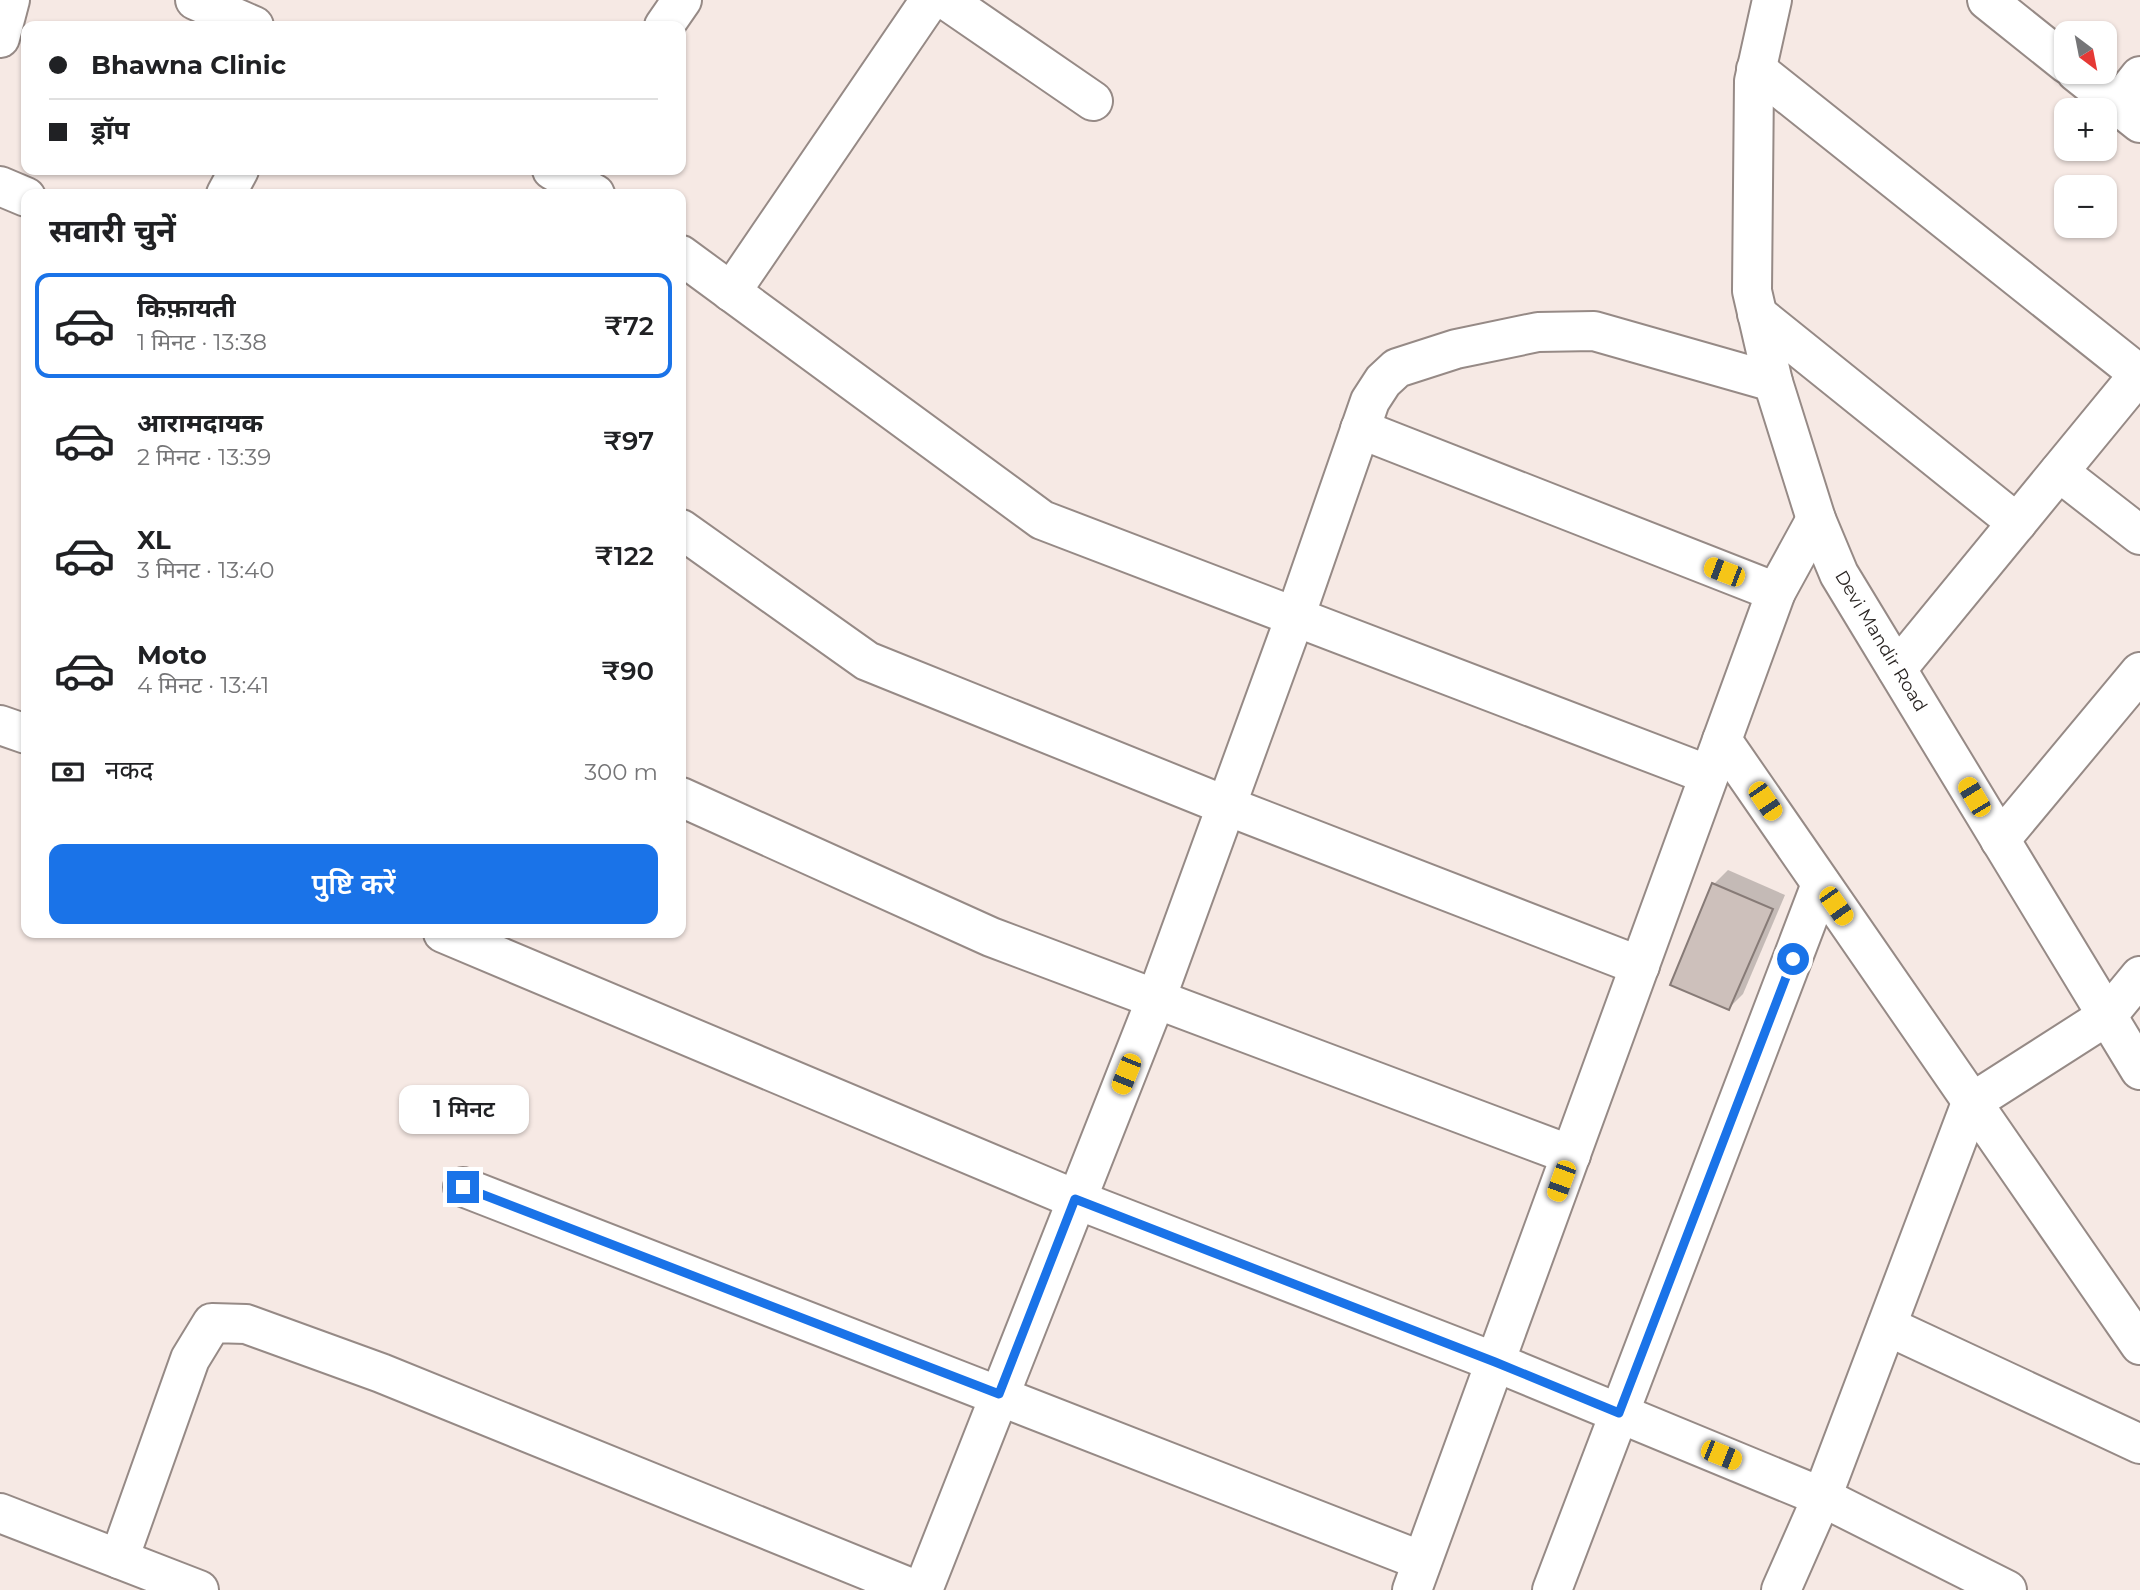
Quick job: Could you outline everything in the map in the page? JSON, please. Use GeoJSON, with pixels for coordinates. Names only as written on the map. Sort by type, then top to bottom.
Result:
{"type":"FeatureCollection","features":[{"type":"Feature","properties":{"kind":"street"},"geometry":{"type":"LineString","coordinates":[[0,38],[10,0]]}},
{"type":"Feature","properties":{"kind":"street"},"geometry":{"type":"LineString","coordinates":[[195,0],[244,21]]}},
{"type":"Feature","properties":{"kind":"street"},"geometry":{"type":"LineString","coordinates":[[259,21],[271,0]]}},
{"type":"Feature","properties":{"kind":"street"},"geometry":{"type":"LineString","coordinates":[[667,21],[682,0]]}},
{"type":"Feature","properties":{"kind":"street"},"geometry":{"type":"LineString","coordinates":[[731,292],[930,0]]}},
{"type":"Feature","properties":{"kind":"street"},"geometry":{"type":"LineString","coordinates":[[946,0],[1093,101]]}},
{"type":"Feature","properties":{"kind":"street","name":"Devi Mandir Road"},"geometry":{"type":"LineString","coordinates":[[1772,0],[1754,80],[1752,292],[1773,382],[1816,519],[1839,574],[2140,1070]]}},
{"type":"Feature","properties":{"kind":"street"},"geometry":{"type":"LineString","coordinates":[[1987,0],[2054,54]]}},
{"type":"Feature","properties":{"kind":"street"},"geometry":{"type":"LineString","coordinates":[[1756,69],[2140,374],[1897,669]]}},
{"type":"Feature","properties":{"kind":"street"},"geometry":{"type":"LineString","coordinates":[[2099,84],[2132,101]]}},
{"type":"Feature","properties":{"kind":"street"},"geometry":{"type":"LineString","coordinates":[[565,175],[587,189]]}},
{"type":"Feature","properties":{"kind":"street"},"geometry":{"type":"LineString","coordinates":[[0,186],[21,195]]}},
{"type":"Feature","properties":{"kind":"street"},"geometry":{"type":"LineString","coordinates":[[686,259],[1042,520],[1709,775]]}},
{"type":"Feature","properties":{"kind":"street"},"geometry":{"type":"LineString","coordinates":[[1757,314],[2017,523]]}},
{"type":"Feature","properties":{"kind":"street"},"geometry":{"type":"LineString","coordinates":[[923,1590],[1156,999],[1295,617],[1370,401],[1383,381],[1397,368],[1456,349],[1538,332],[1594,331],[1773,382]]}},
{"type":"Feature","properties":{"kind":"street"},"geometry":{"type":"LineString","coordinates":[[1360,429],[1776,592]]}},
{"type":"Feature","properties":{"kind":"street"},"geometry":{"type":"LineString","coordinates":[[2059,472],[2140,535]]}},
{"type":"Feature","properties":{"kind":"street"},"geometry":{"type":"LineString","coordinates":[[463,1187],[999,1394],[1417,1575],[1776,592],[1816,519]]}},
{"type":"Feature","properties":{"kind":"street"},"geometry":{"type":"LineString","coordinates":[[686,533],[867,661],[1227,806],[1640,966]]}},
{"type":"Feature","properties":{"kind":"street"},"geometry":{"type":"LineString","coordinates":[[2000,840],[2140,672]]}},
{"type":"Feature","properties":{"kind":"street"},"geometry":{"type":"LineString","coordinates":[[0,725],[21,732]]}},
{"type":"Feature","properties":{"kind":"street"},"geometry":{"type":"LineString","coordinates":[[1722,740],[2140,1345]]}},
{"type":"Feature","properties":{"kind":"street"},"geometry":{"type":"LineString","coordinates":[[686,799],[991,937],[1571,1155]]}},
{"type":"Feature","properties":{"kind":"street"},"geometry":{"type":"LineString","coordinates":[[1552,1590],[1821,884]]}},
{"type":"Feature","properties":{"kind":"street"},"geometry":{"type":"LineString","coordinates":[[455,938],[1075,1199],[1495,1362],[1822,1497],[2007,1590]]}},
{"type":"Feature","properties":{"kind":"street"},"geometry":{"type":"LineString","coordinates":[[1781,1590],[1822,1497],[1972,1103],[2107,1016],[2140,976]]}},
{"type":"Feature","properties":{"kind":"street"},"geometry":{"type":"LineString","coordinates":[[119,1559],[190,1359],[212,1323],[246,1324],[381,1373],[916,1590]]}},
{"type":"Feature","properties":{"kind":"street"},"geometry":{"type":"LineString","coordinates":[[1887,1326],[2140,1444]]}},
{"type":"Feature","properties":{"kind":"street"},"geometry":{"type":"LineString","coordinates":[[0,1513],[200,1590]]}},
{"type":"Feature","properties":{"kind":"building"},"geometry":{"type":"Polygon","coordinates":[[[1712,883],[1773,909],[1729,1010],[1670,985],[1712,883]]]}},
{"type":"Feature","properties":{"kind":"route"},"geometry":{"type":"LineString","coordinates":[[463,1187],[999,1394],[1075,1199],[1619,1413],[1793,959]]}}]}
